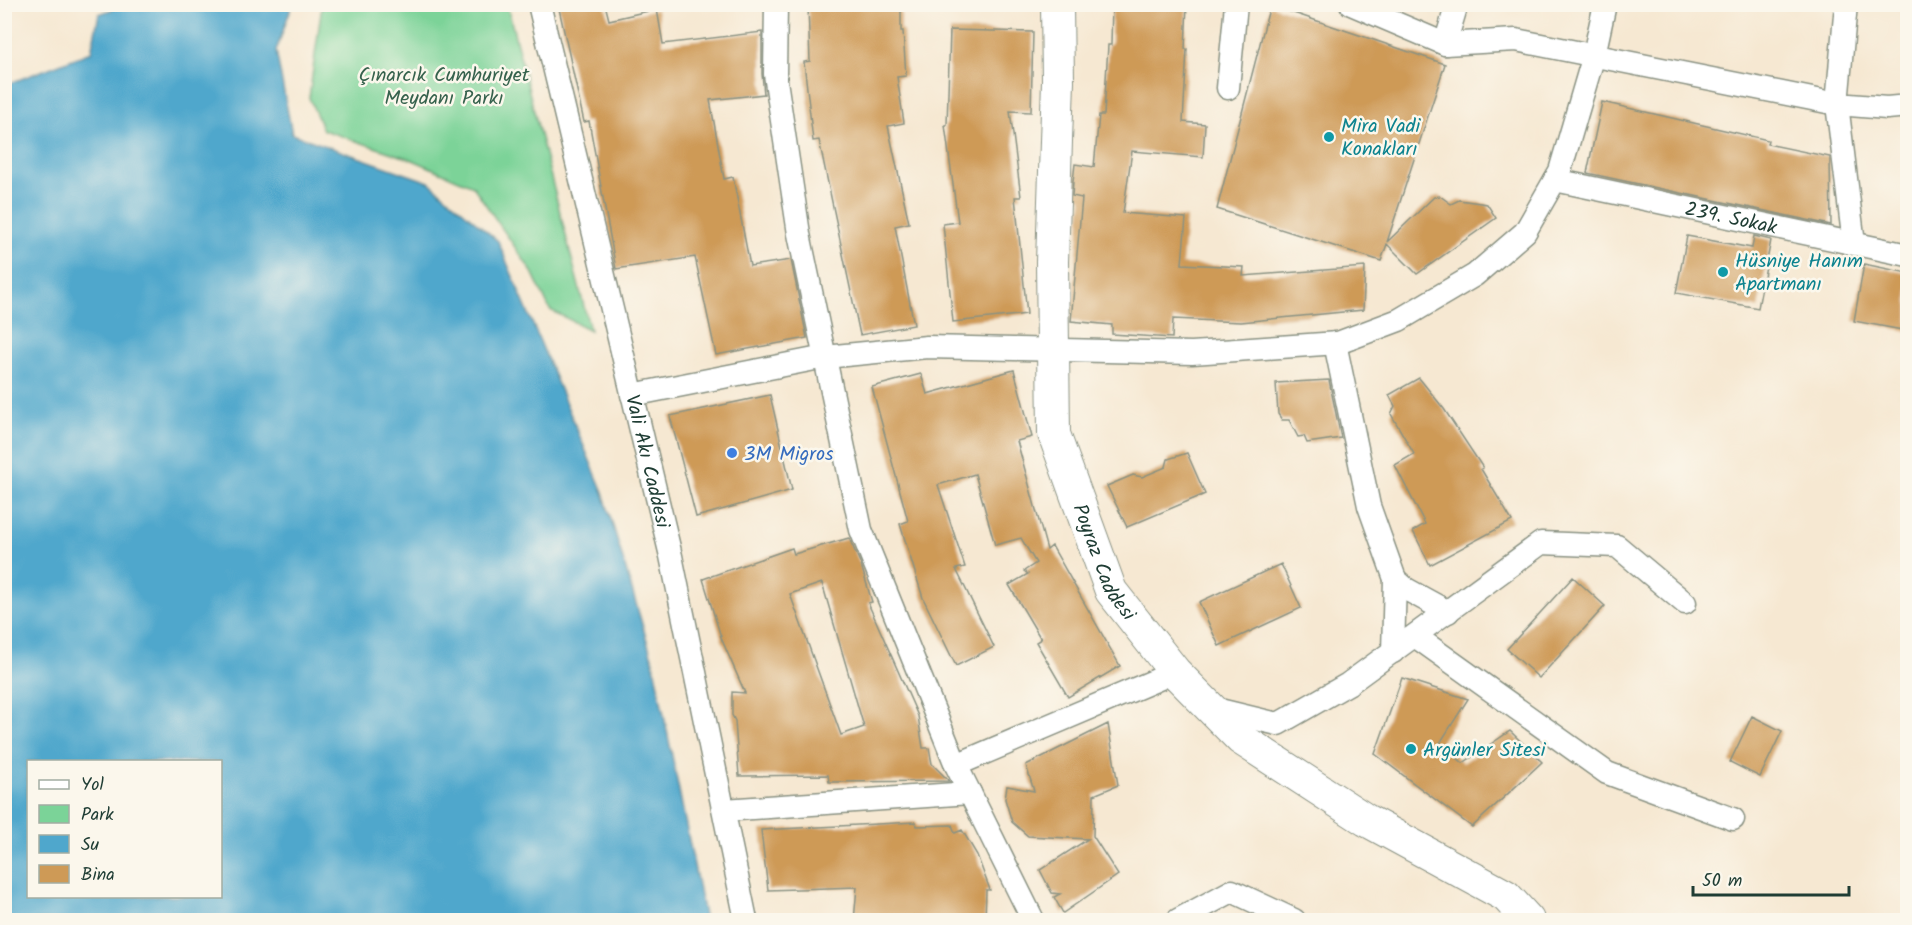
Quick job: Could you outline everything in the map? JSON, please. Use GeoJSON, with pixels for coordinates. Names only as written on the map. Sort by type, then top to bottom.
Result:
{"type":"FeatureCollection","features":[{"type":"Feature","properties":{"kind":"street","name":"Vali Akı Caddesi"},"geometry":{"type":"LineString","coordinates":[[539,4],[670,556],[746,921]]}},
{"type":"Feature","properties":{"kind":"street"},"geometry":{"type":"LineString","coordinates":[[776,4],[775,74],[799,234],[861,530],[956,765],[1033,921]]}},
{"type":"Feature","properties":{"kind":"street"},"geometry":{"type":"LineString","coordinates":[[1228,88],[1236,4]]}},
{"type":"Feature","properties":{"kind":"street"},"geometry":{"type":"LineString","coordinates":[[1351,4],[1444,44],[1516,40],[1837,104],[1887,108],[1908,106]]}},
{"type":"Feature","properties":{"kind":"street"},"geometry":{"type":"LineString","coordinates":[[1444,44],[1457,4]]}},
{"type":"Feature","properties":{"kind":"street"},"geometry":{"type":"LineString","coordinates":[[632,395],[825,357],[927,347],[1192,353],[1335,343],[1399,320],[1475,275],[1525,231],[1560,171],[1594,55],[1605,4]]}},
{"type":"Feature","properties":{"kind":"street"},"geometry":{"type":"LineString","coordinates":[[1846,4],[1837,104],[1854,244]]}},
{"type":"Feature","properties":{"kind":"street","name":"Poyraz Caddesi"},"geometry":{"type":"LineString","coordinates":[[1057,5],[1058,81],[1052,262],[1054,434],[1111,591],[1175,672],[1241,739],[1366,820],[1506,896],[1528,921]]}},
{"type":"Feature","properties":{"kind":"street","name":"239. Sokak"},"geometry":{"type":"LineString","coordinates":[[1555,180],[1908,255]]}},
{"type":"Feature","properties":{"kind":"street"},"geometry":{"type":"LineString","coordinates":[[1335,343],[1369,506],[1395,579],[1393,652]]}},
{"type":"Feature","properties":{"kind":"street"},"geometry":{"type":"LineString","coordinates":[[1209,707],[1278,724],[1348,684],[1541,543],[1617,546],[1685,603]]}},
{"type":"Feature","properties":{"kind":"street"},"geometry":{"type":"LineString","coordinates":[[1395,579],[1406,589],[1448,612]]}},
{"type":"Feature","properties":{"kind":"street"},"geometry":{"type":"LineString","coordinates":[[1416,636],[1607,773],[1733,819]]}},
{"type":"Feature","properties":{"kind":"street"},"geometry":{"type":"LineString","coordinates":[[956,765],[1175,672]]}},
{"type":"Feature","properties":{"kind":"street"},"geometry":{"type":"LineString","coordinates":[[724,810],[970,793]]}},
{"type":"Feature","properties":{"kind":"street"},"geometry":{"type":"LineString","coordinates":[[1178,921],[1232,891],[1294,921]]}},
{"type":"Feature","properties":{"kind":"green space","name":"Çınarcık Cumhuriyet Meydanı Parkı"},"geometry":{"type":"Polygon","coordinates":[[[322,5],[507,5],[590,330],[550,310],[532,272],[473,186],[413,160],[323,130],[309,98],[322,5]]]}},
{"type":"Feature","properties":{"kind":"water"},"geometry":{"type":"Polygon","coordinates":[[[124,5],[292,5],[276,51],[292,134],[429,182],[498,241],[603,492],[653,661],[705,920],[5,920],[5,85],[91,52],[99,14],[124,5]]]}},
{"type":"Feature","properties":{"kind":"building"},"geometry":{"type":"Polygon","coordinates":[[[558,4],[605,4],[609,20],[657,9],[663,44],[762,32],[764,94],[710,100],[724,179],[733,177],[750,266],[791,260],[807,338],[716,355],[695,257],[616,269],[589,121],[584,122],[558,4]]]}},
{"type":"Feature","properties":{"kind":"building"},"geometry":{"type":"Polygon","coordinates":[[[901,4],[901,31],[903,31],[906,76],[897,77],[904,123],[888,126],[909,223],[895,226],[914,325],[860,335],[819,140],[813,141],[804,62],[810,61],[808,6],[901,4]]]}},
{"type":"Feature","properties":{"kind":"building"},"geometry":{"type":"Polygon","coordinates":[[[1112,4],[1187,4],[1183,122],[1205,124],[1203,157],[1132,151],[1123,213],[1186,218],[1182,264],[1244,267],[1243,276],[1365,267],[1363,310],[1241,322],[1173,319],[1172,338],[1112,334],[1112,325],[1071,321],[1082,198],[1072,196],[1075,164],[1094,167],[1099,115],[1104,115],[1108,45],[1111,45],[1112,4]]]}},
{"type":"Feature","properties":{"kind":"building","name":"Mira Vadi Konakları"},"geometry":{"type":"Polygon","coordinates":[[[1270,5],[1445,64],[1387,242],[1434,197],[1440,196],[1451,204],[1459,200],[1487,204],[1496,218],[1417,274],[1387,244],[1381,261],[1217,209],[1270,5]]]}},
{"type":"Feature","properties":{"kind":"building"},"geometry":{"type":"Polygon","coordinates":[[[950,30],[1033,32],[1031,112],[1010,111],[1021,197],[1015,197],[1027,314],[953,322],[943,224],[958,222],[945,125],[947,125],[950,30]]]}},
{"type":"Feature","properties":{"kind":"building"},"geometry":{"type":"Polygon","coordinates":[[[1602,102],[1768,140],[1767,144],[1830,157],[1831,225],[1587,173],[1602,102]]]}},
{"type":"Feature","properties":{"kind":"building","name":"Hüsniye Hanım Apartmanı"},"geometry":{"type":"Polygon","coordinates":[[[1687,236],[1752,248],[1754,236],[1771,240],[1758,308],[1676,293],[1687,236]]]}},
{"type":"Feature","properties":{"kind":"building"},"geometry":{"type":"Polygon","coordinates":[[[1864,264],[1908,273],[1908,331],[1854,321],[1864,264]]]}},
{"type":"Feature","properties":{"kind":"building"},"geometry":{"type":"Polygon","coordinates":[[[1014,370],[1032,437],[1017,441],[1047,550],[1052,546],[1120,666],[1068,697],[1036,642],[1041,639],[1009,585],[1028,574],[1024,571],[1036,563],[1021,538],[995,545],[975,474],[938,485],[965,567],[956,569],[994,647],[956,666],[923,598],[900,524],[908,521],[872,387],[921,374],[927,394],[1014,370]]]}},
{"type":"Feature","properties":{"kind":"building"},"geometry":{"type":"Polygon","coordinates":[[[1419,378],[1444,409],[1483,468],[1481,469],[1512,521],[1430,565],[1413,531],[1425,524],[1395,465],[1414,454],[1391,414],[1395,406],[1389,395],[1419,378]]]}},
{"type":"Feature","properties":{"kind":"building"},"geometry":{"type":"Polygon","coordinates":[[[1329,380],[1341,438],[1307,443],[1304,436],[1298,437],[1289,420],[1282,420],[1278,414],[1276,383],[1329,380]]]}},
{"type":"Feature","properties":{"kind":"building","name":"3M Migros"},"geometry":{"type":"Polygon","coordinates":[[[770,395],[792,490],[696,517],[670,416],[770,395]]]}},
{"type":"Feature","properties":{"kind":"building"},"geometry":{"type":"Polygon","coordinates":[[[1187,453],[1205,494],[1127,527],[1107,486],[1133,475],[1142,477],[1166,467],[1168,459],[1187,453]]]}},
{"type":"Feature","properties":{"kind":"building"},"geometry":{"type":"Polygon","coordinates":[[[849,538],[861,565],[872,602],[868,603],[918,716],[923,748],[929,748],[932,764],[949,781],[829,782],[828,775],[739,776],[735,721],[732,715],[732,692],[745,693],[722,640],[703,579],[792,548],[794,554],[849,538]],[[822,583],[790,594],[841,735],[864,727],[822,583]]]}},
{"type":"Feature","properties":{"kind":"building"},"geometry":{"type":"Polygon","coordinates":[[[1281,564],[1301,608],[1219,646],[1199,602],[1281,564]]]}},
{"type":"Feature","properties":{"kind":"building"},"geometry":{"type":"Polygon","coordinates":[[[1573,577],[1605,606],[1539,678],[1507,649],[1573,577]]]}},
{"type":"Feature","properties":{"kind":"building","name":"Argünler Sitesi"},"geometry":{"type":"Polygon","coordinates":[[[1402,678],[1468,699],[1440,743],[1463,763],[1510,731],[1542,762],[1472,827],[1375,754],[1402,678]]]}},
{"type":"Feature","properties":{"kind":"building"},"geometry":{"type":"Polygon","coordinates":[[[1752,716],[1782,731],[1760,777],[1730,762],[1752,716]]]}},
{"type":"Feature","properties":{"kind":"building"},"geometry":{"type":"Polygon","coordinates":[[[1108,724],[1118,785],[1094,795],[1093,836],[1118,875],[1063,913],[1054,897],[1060,894],[1052,893],[1040,870],[1088,839],[1028,836],[1012,822],[1005,799],[1007,786],[1034,791],[1026,765],[1108,724]]]}},
{"type":"Feature","properties":{"kind":"building"},"geometry":{"type":"Polygon","coordinates":[[[916,822],[917,826],[952,825],[955,833],[962,830],[977,855],[990,890],[986,890],[985,921],[854,921],[857,887],[768,890],[761,830],[916,822]]]}},
{"type":"Feature","properties":{"kind":"place","name":"Mira Vadi Konakları"},"geometry":{"type":"Point","coordinates":[1329,137]}},
{"type":"Feature","properties":{"kind":"place","name":"Hüsniye Hanım Apartmanı"},"geometry":{"type":"Point","coordinates":[1723,272]}},
{"type":"Feature","properties":{"kind":"place","name":"3M Migros"},"geometry":{"type":"Point","coordinates":[732,453]}},
{"type":"Feature","properties":{"kind":"place","name":"Argünler Sitesi"},"geometry":{"type":"Point","coordinates":[1411,749]}}]}
